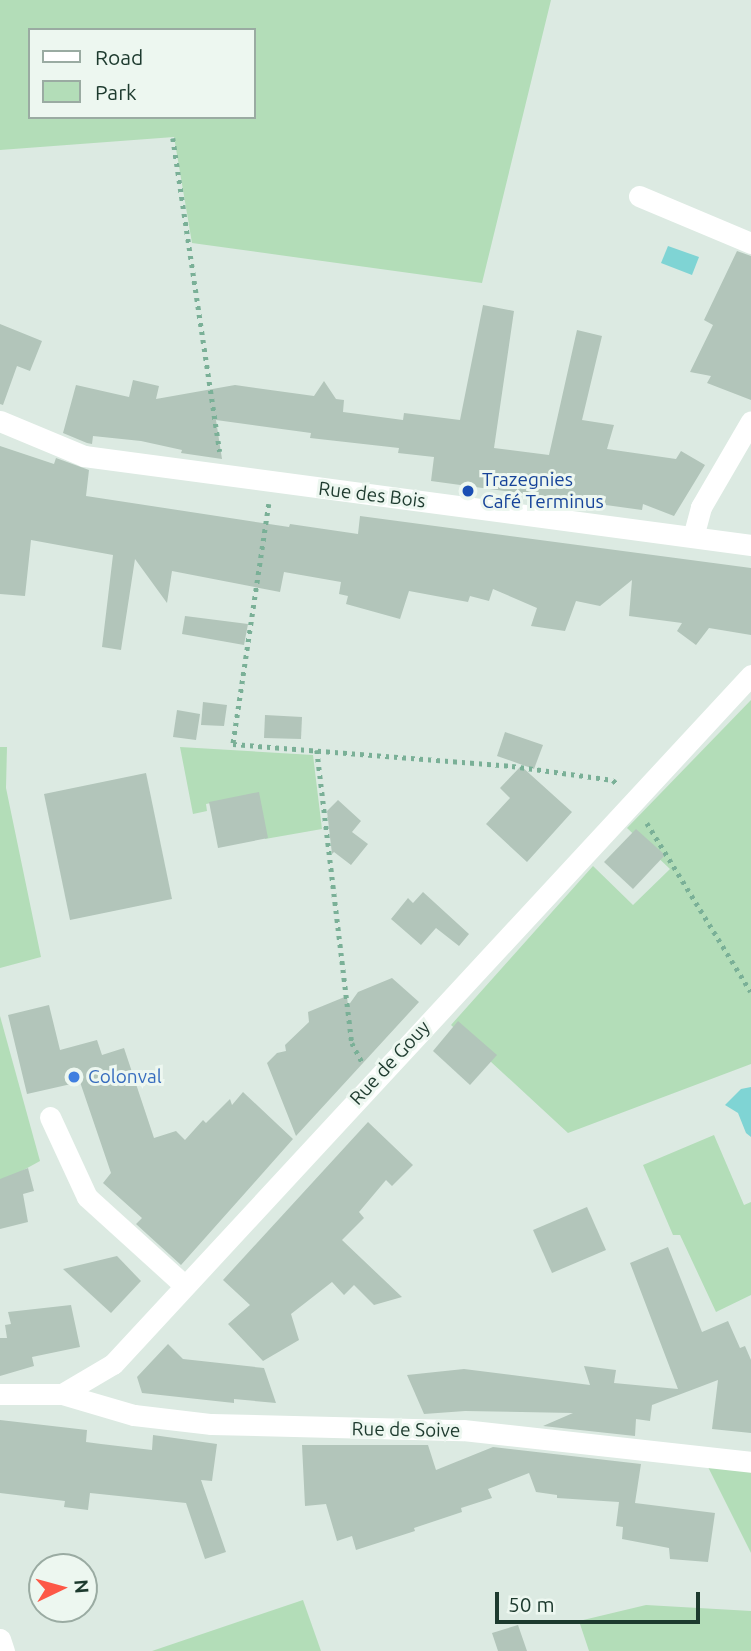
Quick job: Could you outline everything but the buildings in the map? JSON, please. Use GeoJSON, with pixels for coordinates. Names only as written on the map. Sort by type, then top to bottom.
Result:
{"type":"FeatureCollection","features":[{"type":"Feature","properties":{"kind":"street"},"geometry":{"type":"LineString","coordinates":[[639,196],[751,243]]}},
{"type":"Feature","properties":{"kind":"street","name":"Rue des Bois"},"geometry":{"type":"LineString","coordinates":[[0,421],[84,456],[751,545]]}},
{"type":"Feature","properties":{"kind":"street"},"geometry":{"type":"LineString","coordinates":[[693,537],[701,507],[751,421]]}},
{"type":"Feature","properties":{"kind":"street","name":"Rue de Gouy"},"geometry":{"type":"LineString","coordinates":[[62,1394],[113,1364],[751,675]]}},
{"type":"Feature","properties":{"kind":"street"},"geometry":{"type":"LineString","coordinates":[[50,1117],[87,1197],[185,1286]]}},
{"type":"Feature","properties":{"kind":"street"},"geometry":{"type":"LineString","coordinates":[[0,1394],[62,1394]]}},
{"type":"Feature","properties":{"kind":"street","name":"Rue de Soive"},"geometry":{"type":"LineString","coordinates":[[62,1394],[134,1415],[211,1424],[463,1430],[751,1462]]}},
{"type":"Feature","properties":{"kind":"street"},"geometry":{"type":"LineString","coordinates":[[0,1639],[4,1651]]}},
{"type":"Feature","properties":{"kind":"path"},"geometry":{"type":"LineString","coordinates":[[173,138],[224,476]]}},
{"type":"Feature","properties":{"kind":"path"},"geometry":{"type":"LineString","coordinates":[[273,483],[233,744],[418,757],[613,780],[634,802],[751,992]]}},
{"type":"Feature","properties":{"kind":"path"},"geometry":{"type":"LineString","coordinates":[[317,750],[352,1044],[375,1080]]}},
{"type":"Feature","properties":{"kind":"green space"},"geometry":{"type":"Polygon","coordinates":[[[0,0],[551,0],[482,283],[192,243],[174,137],[0,150],[0,0]]]}},
{"type":"Feature","properties":{"kind":"green space"},"geometry":{"type":"Polygon","coordinates":[[[751,700],[751,1064],[568,1133],[451,1025],[593,866],[633,905],[670,869],[627,828],[751,700]]]}},
{"type":"Feature","properties":{"kind":"green space"},"geometry":{"type":"Polygon","coordinates":[[[0,747],[7,747],[6,788],[41,957],[0,968],[0,747]]]}},
{"type":"Feature","properties":{"kind":"green space"},"geometry":{"type":"Polygon","coordinates":[[[180,747],[313,755],[322,829],[265,839],[255,794],[206,804],[207,811],[193,814],[180,747]]]}},
{"type":"Feature","properties":{"kind":"green space"},"geometry":{"type":"Polygon","coordinates":[[[0,1016],[40,1161],[0,1183],[0,1016]]]}},
{"type":"Feature","properties":{"kind":"green space"},"geometry":{"type":"Polygon","coordinates":[[[714,1135],[744,1205],[751,1202],[751,1295],[716,1312],[680,1235],[673,1235],[643,1165],[714,1135]]]}},
{"type":"Feature","properties":{"kind":"green space"},"geometry":{"type":"Polygon","coordinates":[[[702,1455],[751,1462],[751,1553],[702,1455]]]}},
{"type":"Feature","properties":{"kind":"green space"},"geometry":{"type":"Polygon","coordinates":[[[303,1600],[321,1651],[152,1651],[303,1600]]]}},
{"type":"Feature","properties":{"kind":"green space"},"geometry":{"type":"Polygon","coordinates":[[[646,1605],[751,1611],[751,1651],[589,1651],[579,1621],[646,1605]]]}},
{"type":"Feature","properties":{"kind":"water"},"geometry":{"type":"Polygon","coordinates":[[[668,246],[699,257],[692,275],[661,263],[668,246]]]}},
{"type":"Feature","properties":{"kind":"water"},"geometry":{"type":"Polygon","coordinates":[[[751,1087],[751,1137],[746,1133],[738,1113],[725,1105],[741,1089],[751,1087]]]}},
{"type":"Feature","properties":{"kind":"place","name":"Trazegnies Café Terminus"},"geometry":{"type":"Point","coordinates":[468,491]}},
{"type":"Feature","properties":{"kind":"place","name":"Colonval"},"geometry":{"type":"Point","coordinates":[74,1077]}}]}
